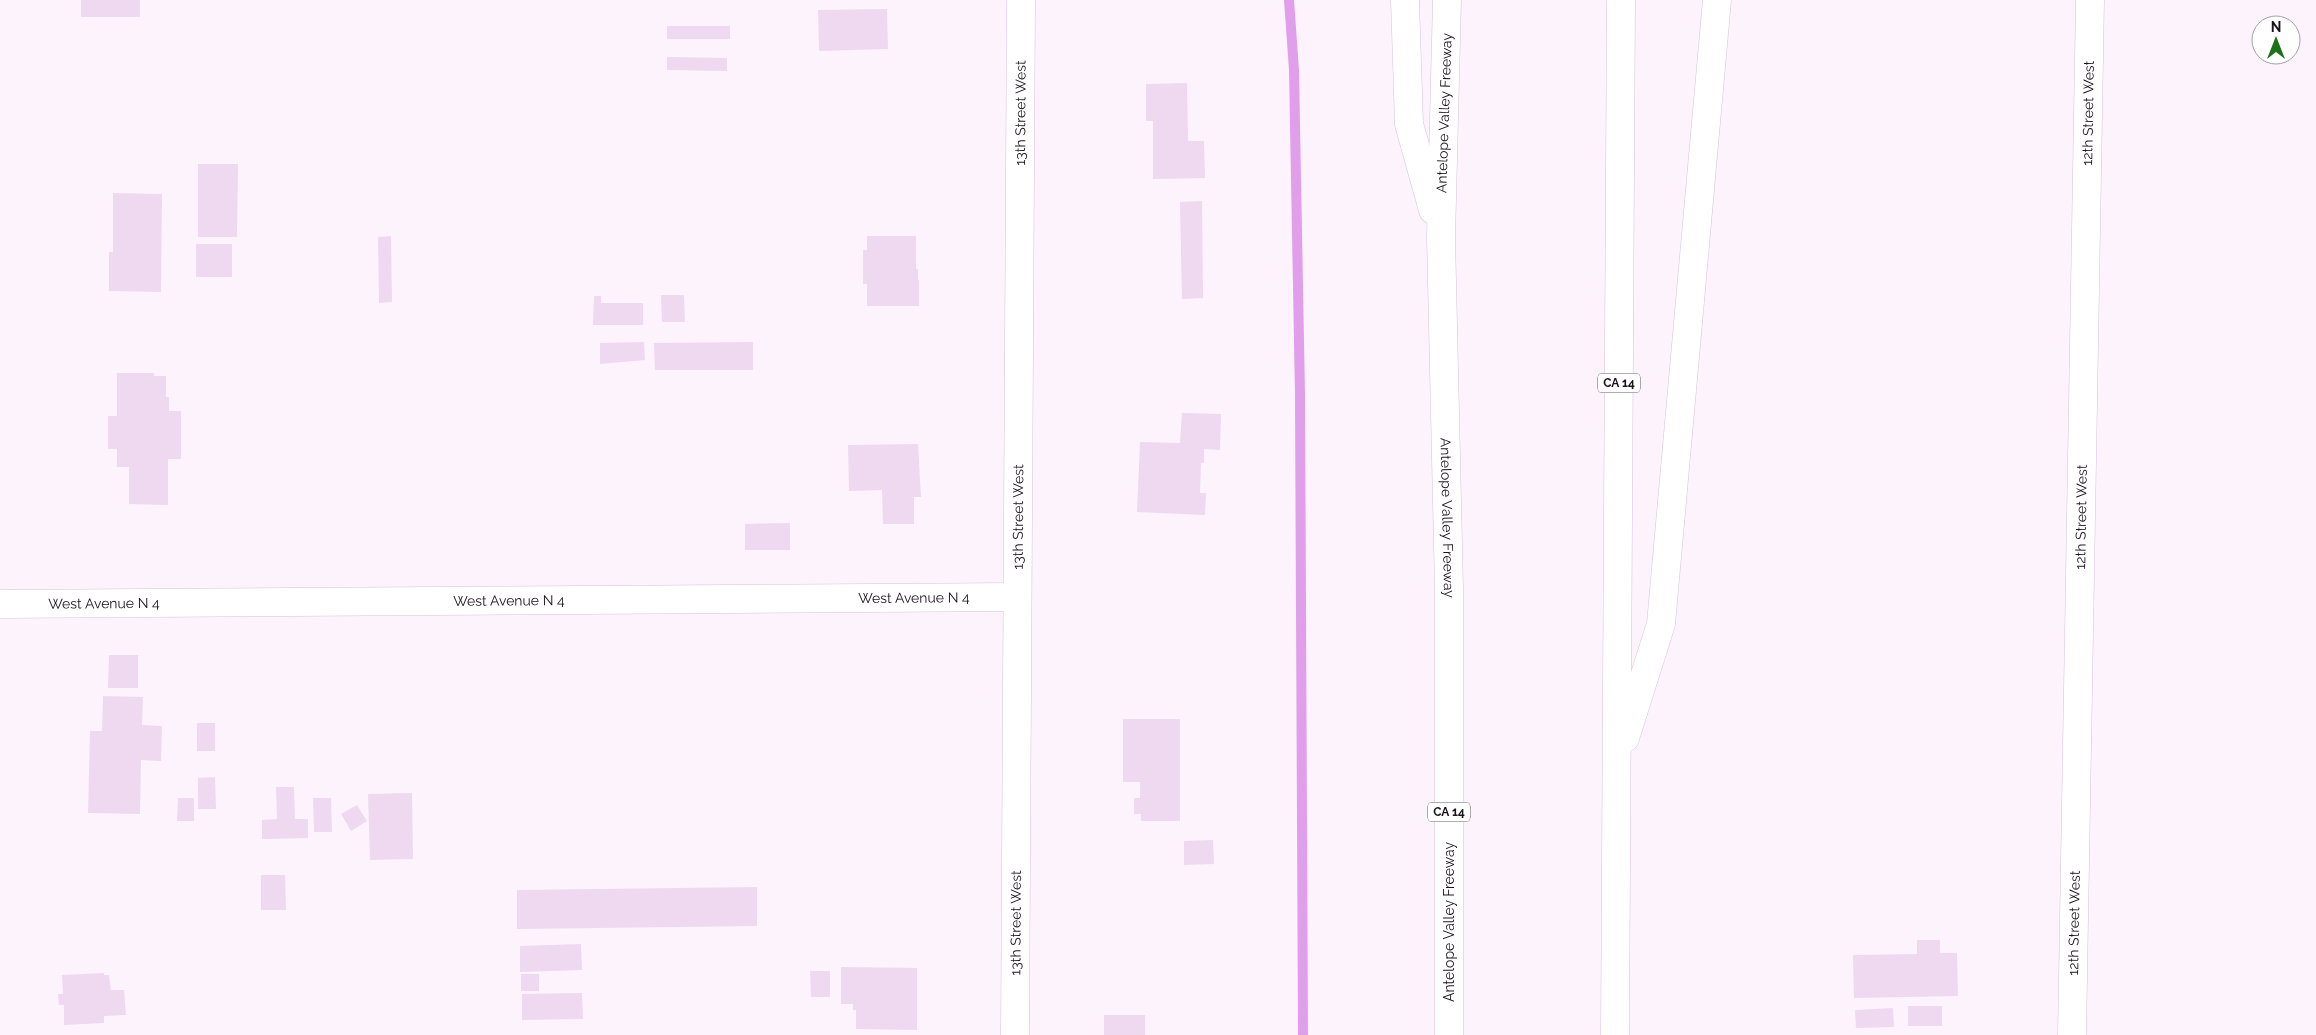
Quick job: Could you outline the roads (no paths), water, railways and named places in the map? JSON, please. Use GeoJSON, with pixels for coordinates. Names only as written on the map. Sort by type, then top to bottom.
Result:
{"type":"FeatureCollection","features":[{"type":"Feature","properties":{"kind":"main road","name":"13th Street West"},"geometry":{"type":"LineString","coordinates":[[1015,1035],[1016,597],[1021,0]]}},
{"type":"Feature","properties":{"kind":"main road"},"geometry":{"type":"LineString","coordinates":[[1405,0],[1409,124],[1441,238]]}},
{"type":"Feature","properties":{"kind":"main road","name":"Antelope Valley Freeway"},"geometry":{"type":"LineString","coordinates":[[1447,0],[1441,238],[1449,589],[1449,1035]]}},
{"type":"Feature","properties":{"kind":"main road","name":"CA 14"},"geometry":{"type":"LineString","coordinates":[[1615,1035],[1621,0]]}},
{"type":"Feature","properties":{"kind":"main road"},"geometry":{"type":"LineString","coordinates":[[1616,765],[1661,624],[1717,0]]}},
{"type":"Feature","properties":{"kind":"main road","name":"12th Street West"},"geometry":{"type":"LineString","coordinates":[[2072,1035],[2090,0]]}},
{"type":"Feature","properties":{"kind":"main road","name":"West Avenue N 4"},"geometry":{"type":"LineString","coordinates":[[0,604],[1016,597]]}},
{"type":"Feature","properties":{"kind":"waterway"},"geometry":{"type":"LineString","coordinates":[[1289,0],[1294,70],[1300,395],[1303,1035]]}}]}
